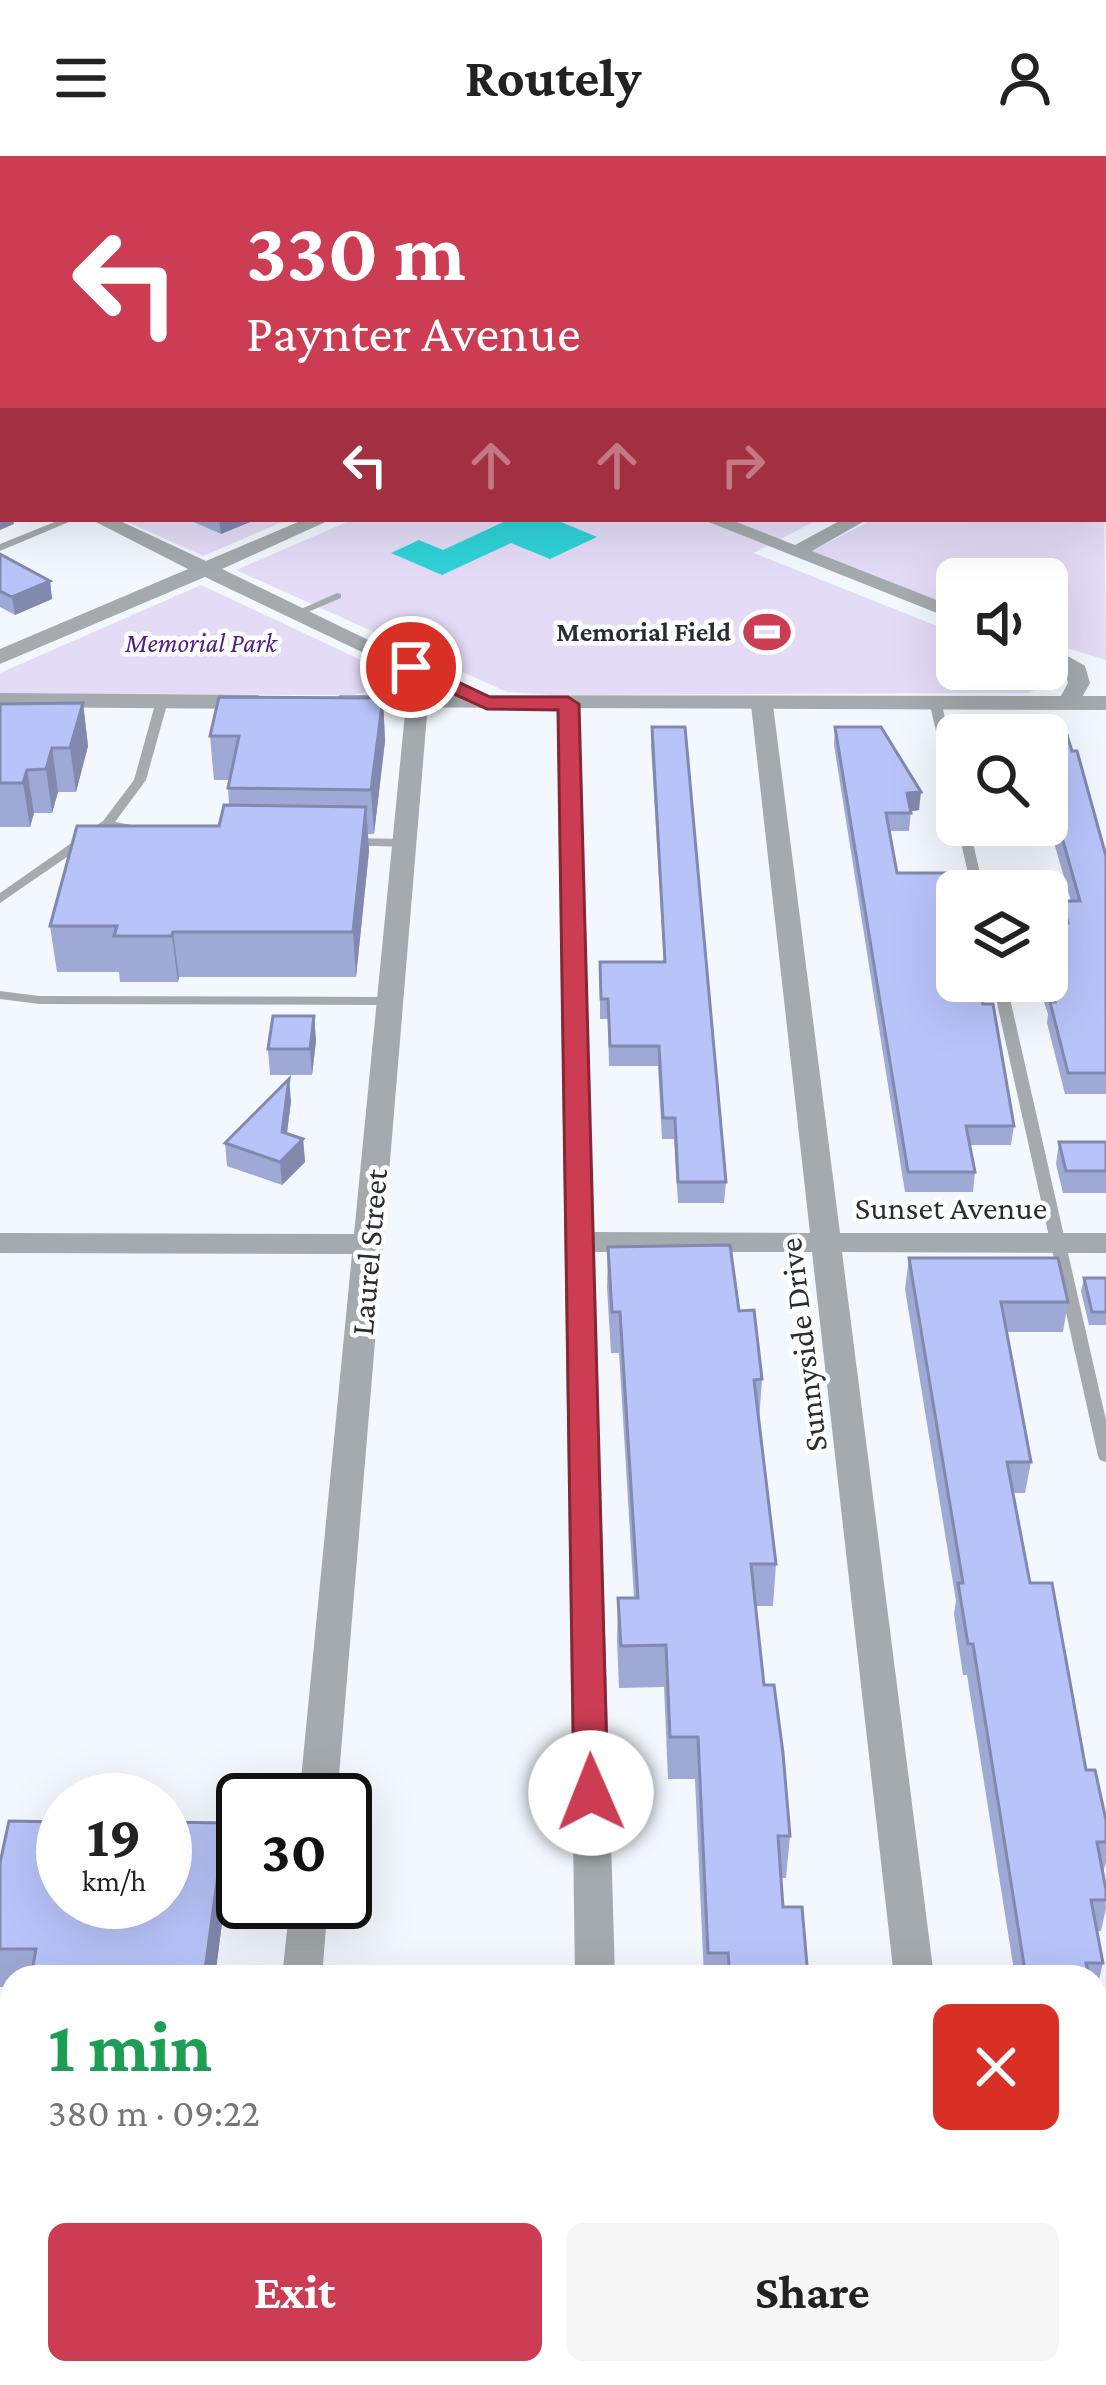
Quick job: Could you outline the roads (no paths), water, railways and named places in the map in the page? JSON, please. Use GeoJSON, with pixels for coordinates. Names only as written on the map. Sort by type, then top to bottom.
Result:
{"type":"FeatureCollection","features":[{"type":"Feature","properties":{"kind":"street"},"geometry":{"type":"LineString","coordinates":[[106,522],[487,703]]}},
{"type":"Feature","properties":{"kind":"street"},"geometry":{"type":"LineString","coordinates":[[0,657],[315,522]]}},
{"type":"Feature","properties":{"kind":"street"},"geometry":{"type":"LineString","coordinates":[[719,522],[936,607]]}},
{"type":"Feature","properties":{"kind":"street"},"geometry":{"type":"LineString","coordinates":[[796,552],[852,522]]}},
{"type":"Feature","properties":{"kind":"street"},"geometry":{"type":"LineString","coordinates":[[1068,662],[1074,666],[1079,683],[1068,703]]}},
{"type":"Feature","properties":{"kind":"street"},"geometry":{"type":"LineString","coordinates":[[0,700],[278,702]]}},
{"type":"Feature","properties":{"kind":"street"},"geometry":{"type":"LineString","coordinates":[[324,702],[1106,703]]}},
{"type":"Feature","properties":{"kind":"street","name":"Laurel Street"},"geometry":{"type":"LineString","coordinates":[[320,1773],[417,703]]}},
{"type":"Feature","properties":{"kind":"street"},"geometry":{"type":"LineString","coordinates":[[568,704],[595,1965]]}},
{"type":"Feature","properties":{"kind":"street","name":"Sunnyside Drive"},"geometry":{"type":"LineString","coordinates":[[762,705],[913,1965]]}},
{"type":"Feature","properties":{"kind":"street","name":"Sunset Avenue"},"geometry":{"type":"LineString","coordinates":[[580,1242],[1106,1243]]}},
{"type":"Feature","properties":{"kind":"street"},"geometry":{"type":"LineString","coordinates":[[0,1243],[369,1244]]}},
{"type":"Feature","properties":{"kind":"street"},"geometry":{"type":"LineString","coordinates":[[303,1965],[306,1929]]}},
{"type":"Feature","properties":{"kind":"lane"},"geometry":{"type":"LineString","coordinates":[[0,548],[64,522]]}},
{"type":"Feature","properties":{"kind":"lane"},"geometry":{"type":"LineString","coordinates":[[297,613],[337,596]]}},
{"type":"Feature","properties":{"kind":"lane"},"geometry":{"type":"LineString","coordinates":[[0,899],[107,824],[140,780],[162,701]]}},
{"type":"Feature","properties":{"kind":"lane"},"geometry":{"type":"LineString","coordinates":[[936,705],[938,714]]}},
{"type":"Feature","properties":{"kind":"lane"},"geometry":{"type":"LineString","coordinates":[[107,824],[148,832]]}},
{"type":"Feature","properties":{"kind":"lane"},"geometry":{"type":"LineString","coordinates":[[341,842],[405,843]]}},
{"type":"Feature","properties":{"kind":"lane"},"geometry":{"type":"LineString","coordinates":[[0,994],[39,1000],[391,1001]]}},
{"type":"Feature","properties":{"kind":"lane"},"geometry":{"type":"LineString","coordinates":[[1004,1002],[1106,1456]]}},
{"type":"Feature","properties":{"kind":"water"},"geometry":{"type":"Polygon","coordinates":[[[504,522],[561,522],[597,537],[550,559],[511,543],[442,575],[391,553],[419,540],[443,550],[504,522]]]}},
{"type":"Feature","properties":{"kind":"place","name":"Memorial Field"},"geometry":{"type":"Point","coordinates":[767,632]}},
{"type":"Feature","properties":{"kind":"park label","name":"Memorial Park"},"geometry":{"type":"Point","coordinates":[201,643]}}]}
